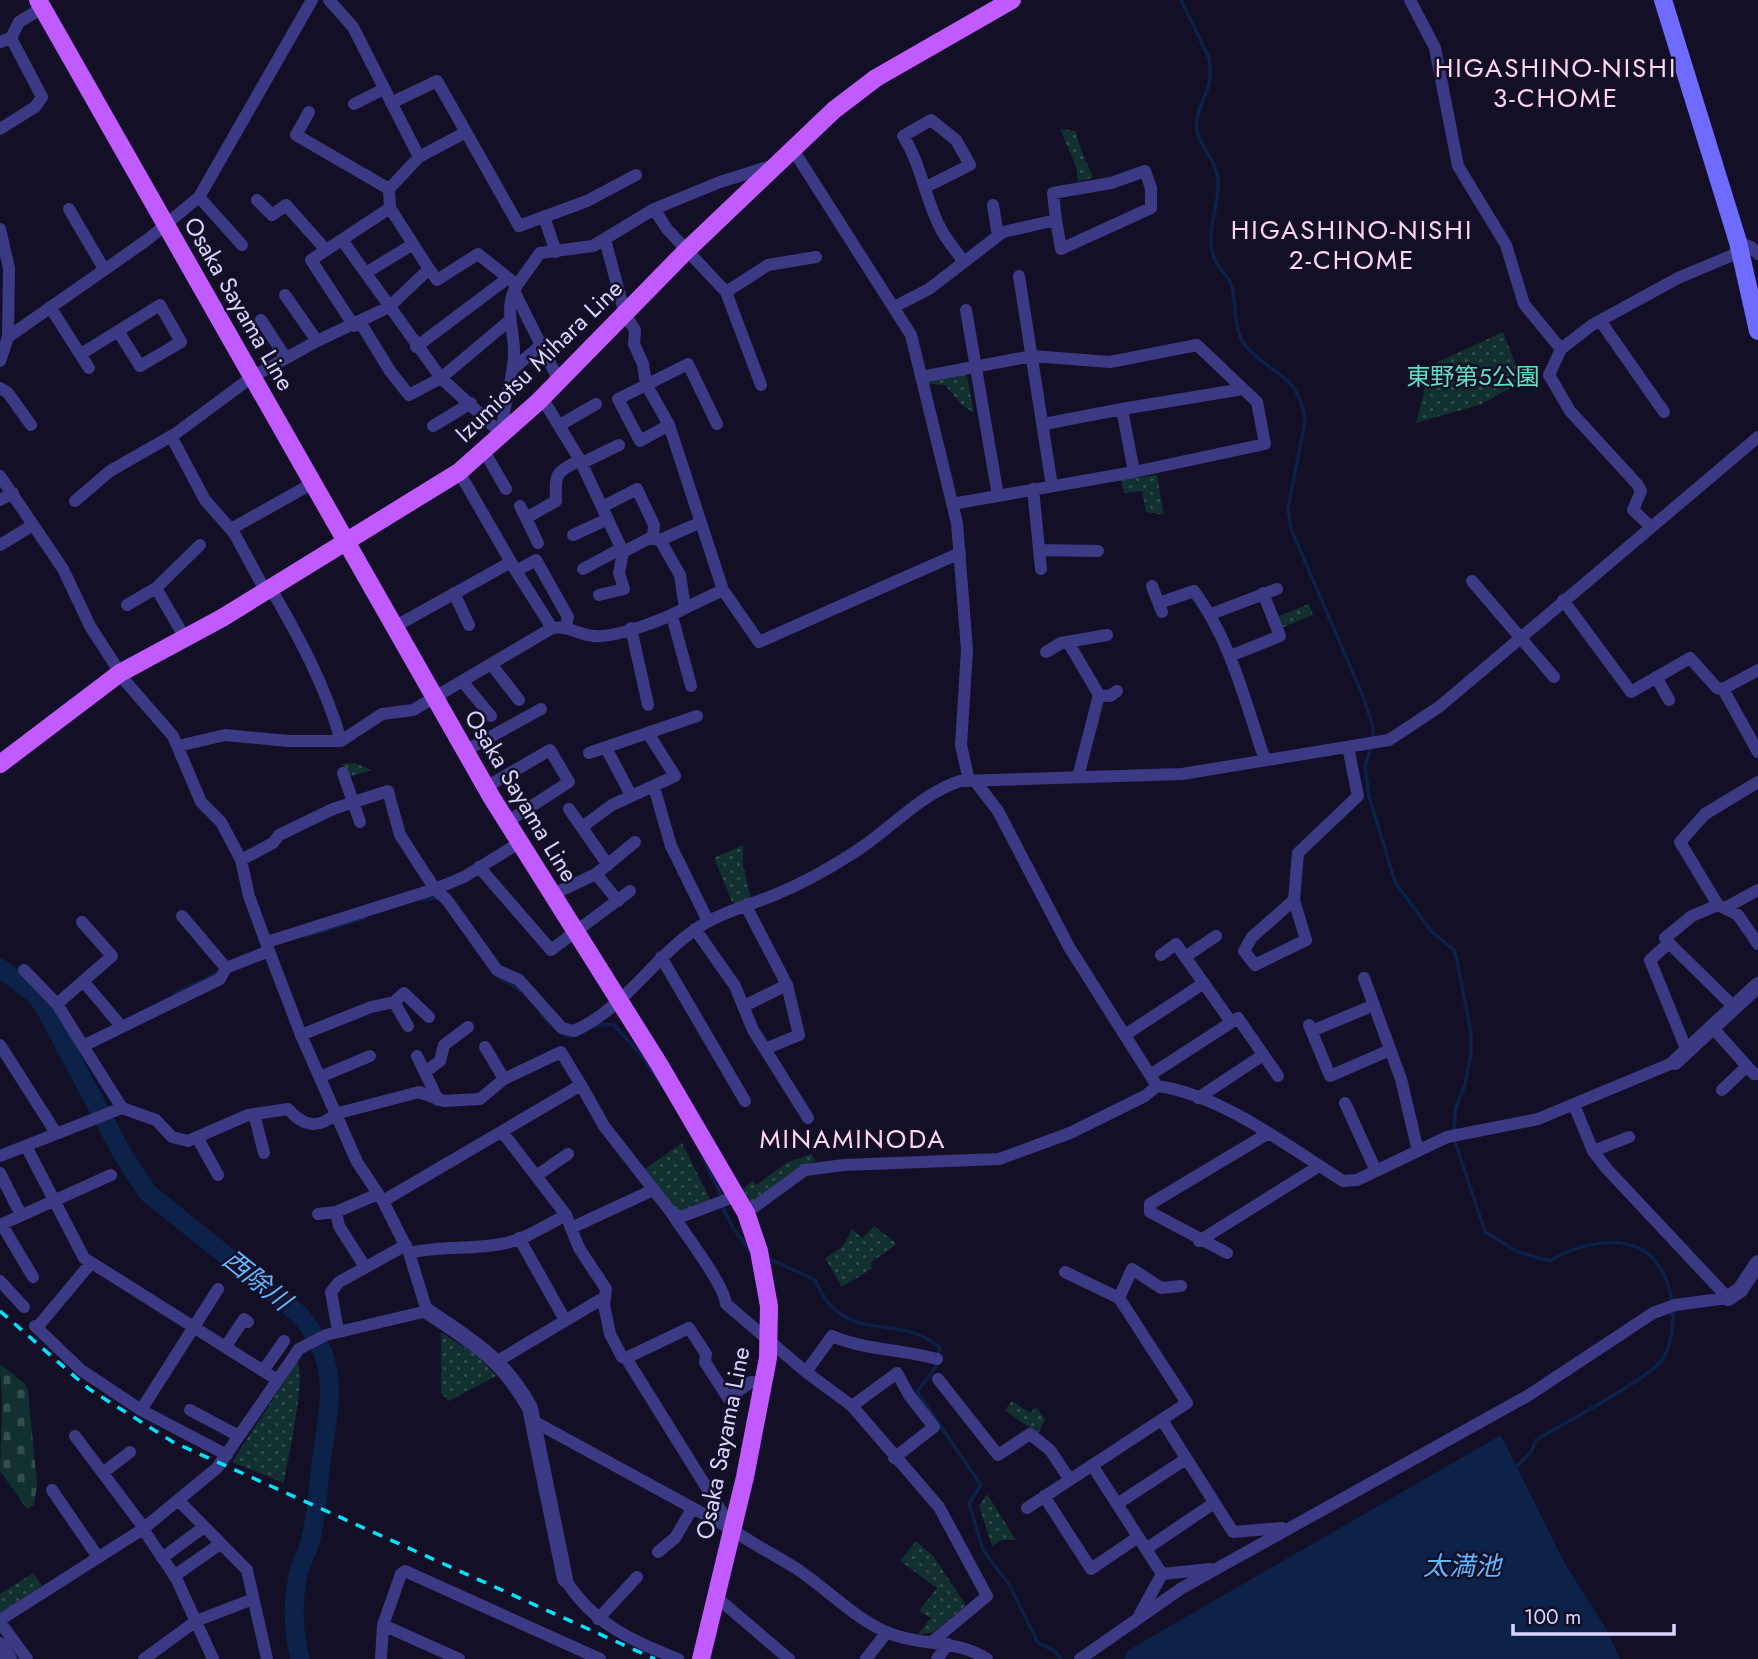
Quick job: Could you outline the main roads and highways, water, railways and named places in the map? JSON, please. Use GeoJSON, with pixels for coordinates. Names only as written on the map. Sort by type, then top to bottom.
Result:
{"type":"FeatureCollection","features":[{"type":"Feature","properties":{"kind":"main road","name":"Izumiotsu Mihara Line"},"geometry":{"type":"LineString","coordinates":[[0,764],[120,673],[268,590],[458,472],[542,398],[687,250],[792,148],[876,78],[1012,0]]}},
{"type":"Feature","properties":{"kind":"main road"},"geometry":{"type":"LineString","coordinates":[[1663,0],[1745,249],[1758,331]]}},
{"type":"Feature","properties":{"kind":"main road","name":"Osaka Sayama Line"},"geometry":{"type":"LineString","coordinates":[[40,4],[486,787],[746,1213],[760,1251],[769,1306],[769,1338],[764,1383],[733,1530],[701,1659]]}},
{"type":"Feature","properties":{"kind":"water","name":"太満池"},"geometry":{"type":"Polygon","coordinates":[[[1501,1435],[1565,1564],[1607,1630],[1620,1659],[1125,1659],[1127,1651],[1501,1435]]]}},
{"type":"Feature","properties":{"kind":"waterway"},"geometry":{"type":"LineString","coordinates":[[1181,0],[1209,58],[1209,85],[1199,110],[1196,127],[1218,178],[1211,231],[1212,252],[1231,284],[1237,327],[1243,343],[1286,379],[1303,407],[1305,422],[1288,508],[1291,529],[1364,699],[1374,739]]}},
{"type":"Feature","properties":{"kind":"waterway"},"geometry":{"type":"LineString","coordinates":[[1371,746],[1365,767],[1369,796],[1395,882],[1431,931],[1454,950],[1457,961],[1471,1032],[1471,1053],[1465,1085],[1456,1107],[1453,1136],[1485,1232],[1518,1252],[1550,1261],[1569,1251],[1603,1243],[1636,1247],[1649,1255],[1659,1266],[1671,1297],[1672,1332],[1662,1360],[1623,1390],[1536,1440],[1531,1452],[1515,1468]]}},
{"type":"Feature","properties":{"kind":"waterway"},"geometry":{"type":"LineString","coordinates":[[422,899],[438,898]]}},
{"type":"Feature","properties":{"kind":"waterway"},"geometry":{"type":"LineString","coordinates":[[305,936],[364,918]]}},
{"type":"Feature","properties":{"kind":"waterway","name":"西除川"},"geometry":{"type":"LineString","coordinates":[[0,968],[36,995],[45,1008],[123,1155],[148,1193],[300,1315],[322,1351],[327,1369],[329,1404],[313,1529],[296,1590],[295,1625],[300,1659]]}},
{"type":"Feature","properties":{"kind":"waterway"},"geometry":{"type":"LineString","coordinates":[[174,994],[218,973]]}},
{"type":"Feature","properties":{"kind":"waterway"},"geometry":{"type":"LineString","coordinates":[[497,976],[520,990]]}},
{"type":"Feature","properties":{"kind":"waterway"},"geometry":{"type":"LineString","coordinates":[[541,1014],[554,1027],[572,1036],[592,1027],[614,1025],[642,1056],[661,1084]]}},
{"type":"Feature","properties":{"kind":"waterway"},"geometry":{"type":"LineString","coordinates":[[69,1048],[77,1044]]}},
{"type":"Feature","properties":{"kind":"waterway"},"geometry":{"type":"LineString","coordinates":[[703,1157],[722,1197]]}},
{"type":"Feature","properties":{"kind":"waterway"},"geometry":{"type":"LineString","coordinates":[[721,1204],[733,1228],[749,1249]]}},
{"type":"Feature","properties":{"kind":"waterway"},"geometry":{"type":"LineString","coordinates":[[770,1259],[815,1280],[827,1301],[841,1314],[856,1322],[907,1331],[924,1337],[940,1348],[935,1368],[917,1392],[981,1485],[969,1503],[983,1550],[1010,1586],[1038,1643],[1055,1651],[1061,1659]]}},
{"type":"Feature","properties":{"kind":"railway"},"geometry":{"type":"LineString","coordinates":[[0,1311],[89,1389],[173,1442],[655,1659]]}},
{"type":"Feature","properties":{"kind":"district","name":"HIGASHINO-NISHI 3-CHOME"},"geometry":{"type":"Point","coordinates":[1556,83]}},
{"type":"Feature","properties":{"kind":"district","name":"HIGASHINO-NISHI 2-CHOME"},"geometry":{"type":"Point","coordinates":[1352,245]}},
{"type":"Feature","properties":{"kind":"district","name":"MINAMINODA"},"geometry":{"type":"Point","coordinates":[853,1139]}},
{"type":"Feature","properties":{"kind":"park label","name":"東野第5公園"},"geometry":{"type":"Point","coordinates":[1473,377]}}]}
